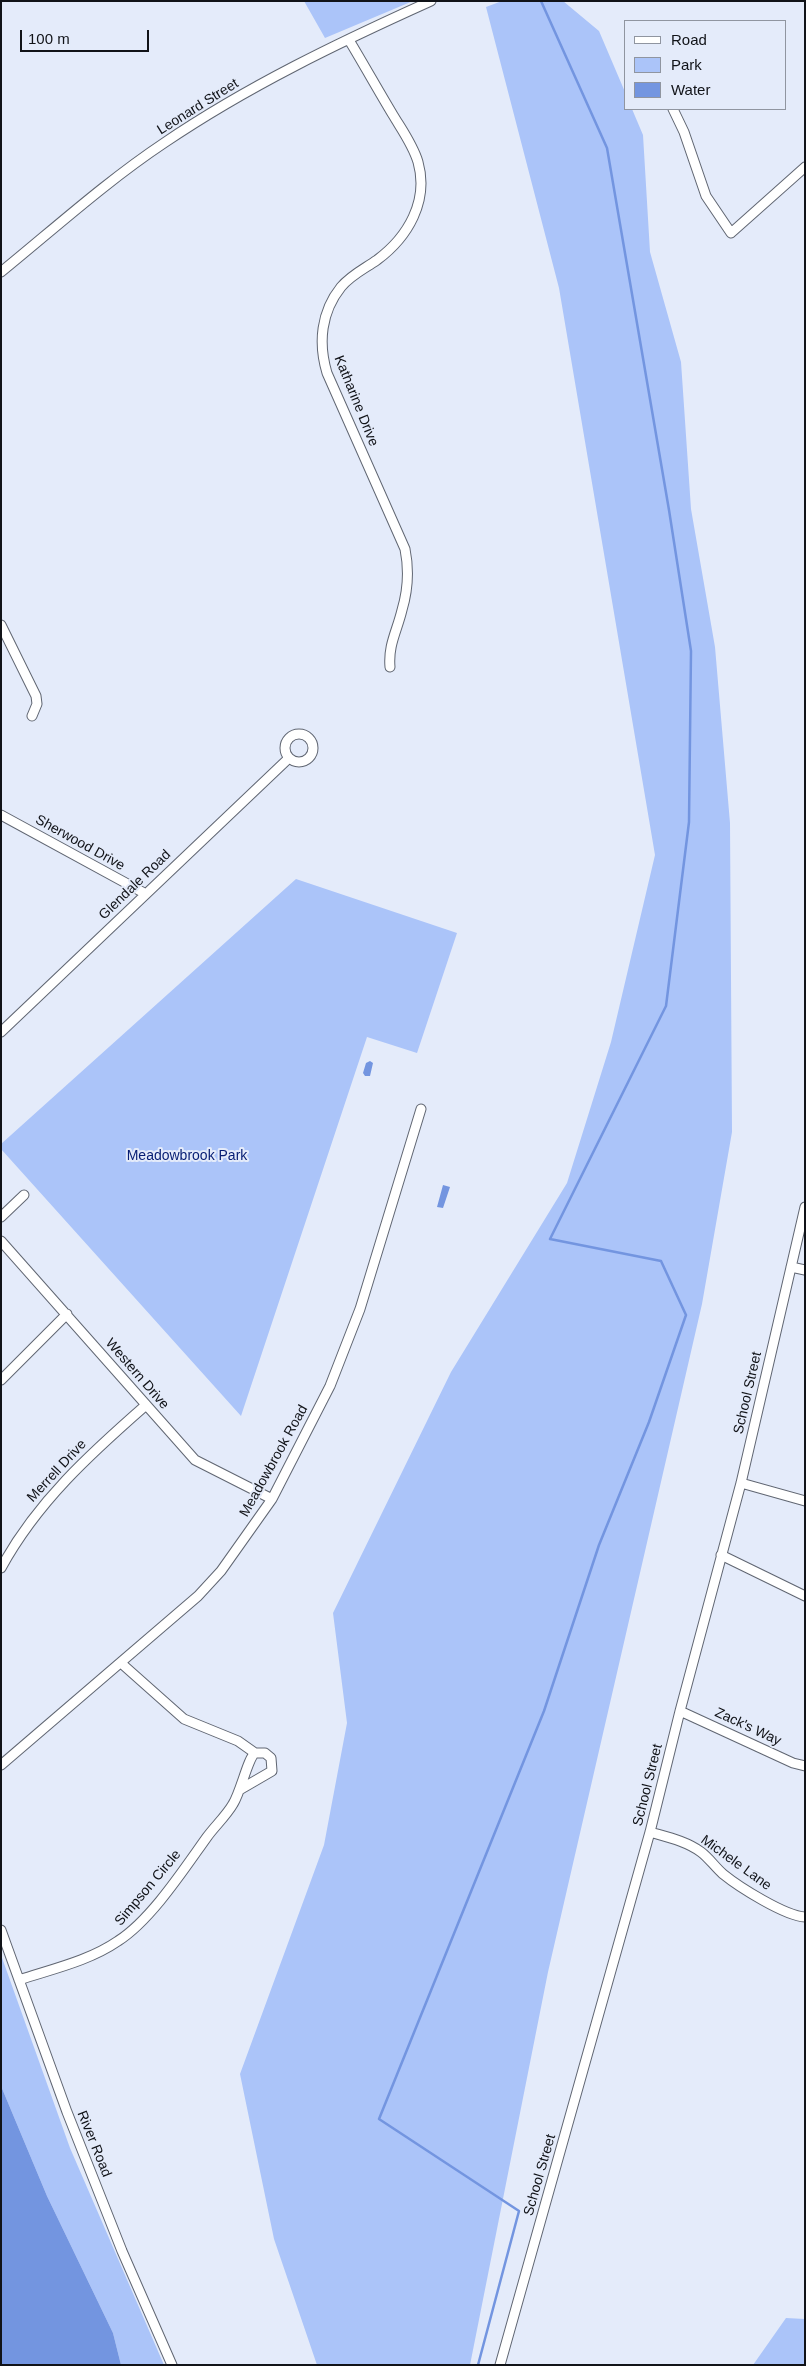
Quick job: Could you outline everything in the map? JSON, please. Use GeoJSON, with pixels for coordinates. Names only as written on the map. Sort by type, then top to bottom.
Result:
{"type":"FeatureCollection","features":[{"type":"Feature","properties":{"kind":"street","name":"Leonard Street"},"geometry":{"type":"LineString","coordinates":[[1,272],[162,144],[254,88],[431,1]]}},
{"type":"Feature","properties":{"kind":"street","name":"Katharine Drive"},"geometry":{"type":"LineString","coordinates":[[349,40],[414,150],[420,174],[420,199],[411,223],[404,234],[386,253],[351,277],[341,287],[327,310],[322,335],[322,348],[327,373],[405,549],[407,587],[402,613],[389,652],[390,666]]}},
{"type":"Feature","properties":{"kind":"street"},"geometry":{"type":"LineString","coordinates":[[673,110],[684,132],[706,196],[731,233],[805,167]]}},
{"type":"Feature","properties":{"kind":"street"},"geometry":{"type":"LineString","coordinates":[[1,625],[36,696],[37,704],[32,716]]}},
{"type":"Feature","properties":{"kind":"street","name":"Glendale Road"},"geometry":{"type":"LineString","coordinates":[[1,1032],[288,758]]}},
{"type":"Feature","properties":{"kind":"street","name":"Sherwood Drive"},"geometry":{"type":"LineString","coordinates":[[1,815],[146,894]]}},
{"type":"Feature","properties":{"kind":"street","name":"Meadowbrook Road"},"geometry":{"type":"LineString","coordinates":[[1,1765],[121,1664],[211,1583],[272,1499],[326,1394],[352,1332],[421,1109]]}},
{"type":"Feature","properties":{"kind":"street"},"geometry":{"type":"LineString","coordinates":[[1,1218],[24,1195]]}},
{"type":"Feature","properties":{"kind":"street","name":"School Street"},"geometry":{"type":"LineString","coordinates":[[500,2365],[650,1832],[741,1483],[805,1208]]}},
{"type":"Feature","properties":{"kind":"street","name":"Western Drive"},"geometry":{"type":"LineString","coordinates":[[1,1241],[195,1460],[272,1499]]}},
{"type":"Feature","properties":{"kind":"street"},"geometry":{"type":"LineString","coordinates":[[792,1267],[805,1270]]}},
{"type":"Feature","properties":{"kind":"street"},"geometry":{"type":"LineString","coordinates":[[1,1380],[67,1314]]}},
{"type":"Feature","properties":{"kind":"street","name":"Merrell Drive"},"geometry":{"type":"LineString","coordinates":[[1,1568],[23,1532],[50,1496],[90,1454],[146,1405]]}},
{"type":"Feature","properties":{"kind":"street"},"geometry":{"type":"LineString","coordinates":[[741,1483],[805,1501]]}},
{"type":"Feature","properties":{"kind":"street"},"geometry":{"type":"LineString","coordinates":[[722,1555],[805,1596]]}},
{"type":"Feature","properties":{"kind":"street"},"geometry":{"type":"LineString","coordinates":[[121,1664],[184,1719],[238,1741],[256,1753],[265,1753],[271,1758],[272,1771],[241,1789]]}},
{"type":"Feature","properties":{"kind":"street","name":"Zack's Way"},"geometry":{"type":"LineString","coordinates":[[680,1711],[793,1763],[805,1766]]}},
{"type":"Feature","properties":{"kind":"street","name":"Simpson Circle"},"geometry":{"type":"LineString","coordinates":[[19,1980],[77,1962],[105,1949],[127,1935],[176,1878],[233,1805],[241,1789],[249,1759],[256,1753]]}},
{"type":"Feature","properties":{"kind":"street","name":"Michele Lane"},"geometry":{"type":"LineString","coordinates":[[650,1832],[673,1838],[700,1851],[725,1875],[775,1906],[795,1916],[805,1917]]}},
{"type":"Feature","properties":{"kind":"street","name":"River Road"},"geometry":{"type":"LineString","coordinates":[[1,1930],[70,2121],[122,2251],[172,2365]]}},
{"type":"Feature","properties":{"kind":"green space"},"geometry":{"type":"Polygon","coordinates":[[[304,1],[413,1],[325,38],[304,1]]]}},
{"type":"Feature","properties":{"kind":"green space"},"geometry":{"type":"Polygon","coordinates":[[[502,1],[563,1],[599,31],[624,90],[624,110],[632,110],[643,135],[650,252],[681,362],[691,509],[715,647],[730,823],[732,1132],[702,1304],[548,1972],[470,2365],[317,2365],[274,2239],[240,2074],[324,1845],[347,1723],[333,1613],[451,1372],[567,1183],[611,1042],[655,855],[559,288],[486,7],[502,1]]]}},
{"type":"Feature","properties":{"kind":"green space","name":"Meadowbrook Park"},"geometry":{"type":"Polygon","coordinates":[[[296,879],[457,933],[417,1053],[367,1037],[241,1416],[1,1149],[1,1144],[296,879]]]}},
{"type":"Feature","properties":{"kind":"green space"},"geometry":{"type":"Polygon","coordinates":[[[1,1955],[70,2148],[164,2365],[121,2365],[113,2333],[47,2196],[1,2086],[1,1955]]]}},
{"type":"Feature","properties":{"kind":"green space"},"geometry":{"type":"Polygon","coordinates":[[[786,2318],[805,2319],[805,2365],[753,2365],[786,2318]]]}},
{"type":"Feature","properties":{"kind":"water"},"geometry":{"type":"Polygon","coordinates":[[[370,1061],[373,1063],[370,1076],[365,1076],[363,1073],[366,1063],[370,1061]]]}},
{"type":"Feature","properties":{"kind":"water"},"geometry":{"type":"Polygon","coordinates":[[[443,1185],[450,1187],[443,1208],[437,1207],[443,1185]]]}},
{"type":"Feature","properties":{"kind":"water"},"geometry":{"type":"Polygon","coordinates":[[[1,2086],[47,2196],[113,2333],[121,2365],[1,2365],[1,2086]]]}},
{"type":"Feature","properties":{"kind":"waterway"},"geometry":{"type":"LineString","coordinates":[[478,2365],[519,2211],[379,2119],[544,1711],[599,1545],[649,1422],[686,1315],[661,1261],[550,1239],[666,1006],[689,822],[691,651],[669,510],[607,148],[541,1]]}}]}
